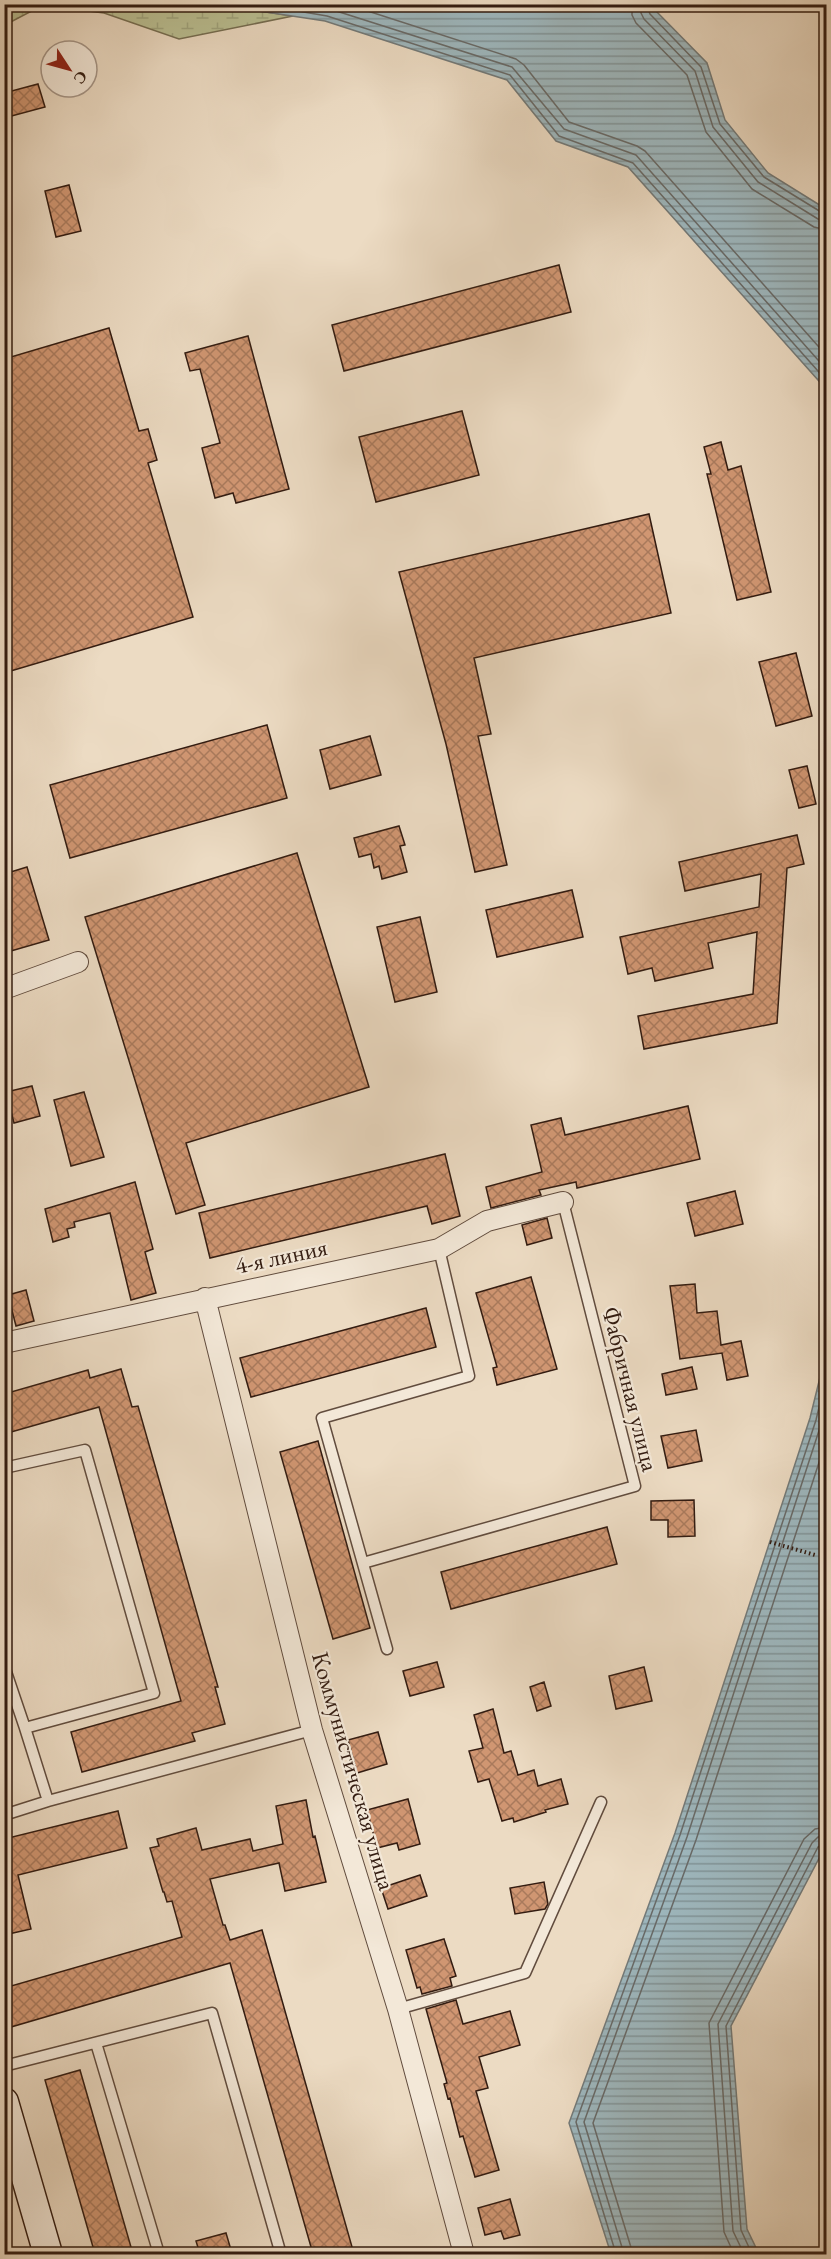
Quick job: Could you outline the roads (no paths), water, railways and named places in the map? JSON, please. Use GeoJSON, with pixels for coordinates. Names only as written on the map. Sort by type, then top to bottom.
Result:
{"type":"FeatureCollection","features":[{"type":"Feature","properties":{"kind":"street"},"geometry":{"type":"LineString","coordinates":[[4,989],[78,962]]}},
{"type":"Feature","properties":{"kind":"street","name":"4-я линия"},"geometry":{"type":"LineString","coordinates":[[4,1343],[439,1249],[487,1221],[563,1202]]}},
{"type":"Feature","properties":{"kind":"street","name":"Коммунистическая улица"},"geometry":{"type":"LineString","coordinates":[[205,1298],[312,1730],[398,2009],[464,2254]]}},
{"type":"Feature","properties":{"kind":"street"},"geometry":{"type":"LineString","coordinates":[[4,2102],[48,2254]]}},
{"type":"Feature","properties":{"kind":"lane","name":"Фабричная улица"},"geometry":{"type":"LineString","coordinates":[[363,1563],[635,1486],[563,1202]]}},
{"type":"Feature","properties":{"kind":"lane"},"geometry":{"type":"LineString","coordinates":[[387,1649],[322,1418],[469,1376],[439,1249]]}},
{"type":"Feature","properties":{"kind":"lane"},"geometry":{"type":"LineString","coordinates":[[4,1468],[85,1450],[154,1693],[25,1728]]}},
{"type":"Feature","properties":{"kind":"lane"},"geometry":{"type":"LineString","coordinates":[[4,1666],[48,1801]]}},
{"type":"Feature","properties":{"kind":"lane"},"geometry":{"type":"LineString","coordinates":[[4,1815],[312,1730]]}},
{"type":"Feature","properties":{"kind":"lane"},"geometry":{"type":"LineString","coordinates":[[398,2009],[525,1973],[601,1802]]}},
{"type":"Feature","properties":{"kind":"lane"},"geometry":{"type":"LineString","coordinates":[[4,2066],[212,2013],[280,2252],[271,2254]]}},
{"type":"Feature","properties":{"kind":"lane"},"geometry":{"type":"LineString","coordinates":[[96,2043],[159,2254]]}},
{"type":"Feature","properties":{"kind":"water"},"geometry":{"type":"Polygon","coordinates":[[[219,5],[657,5],[654,9],[707,63],[725,120],[768,173],[826,209],[826,389],[628,167],[556,141],[507,80],[325,21],[219,5]]]}},
{"type":"Feature","properties":{"kind":"water"},"geometry":{"type":"Polygon","coordinates":[[[826,1353],[826,1845],[731,2026],[747,2229],[759,2254],[611,2254],[569,2123],[675,1833],[810,1418],[826,1353]]]}}]}
